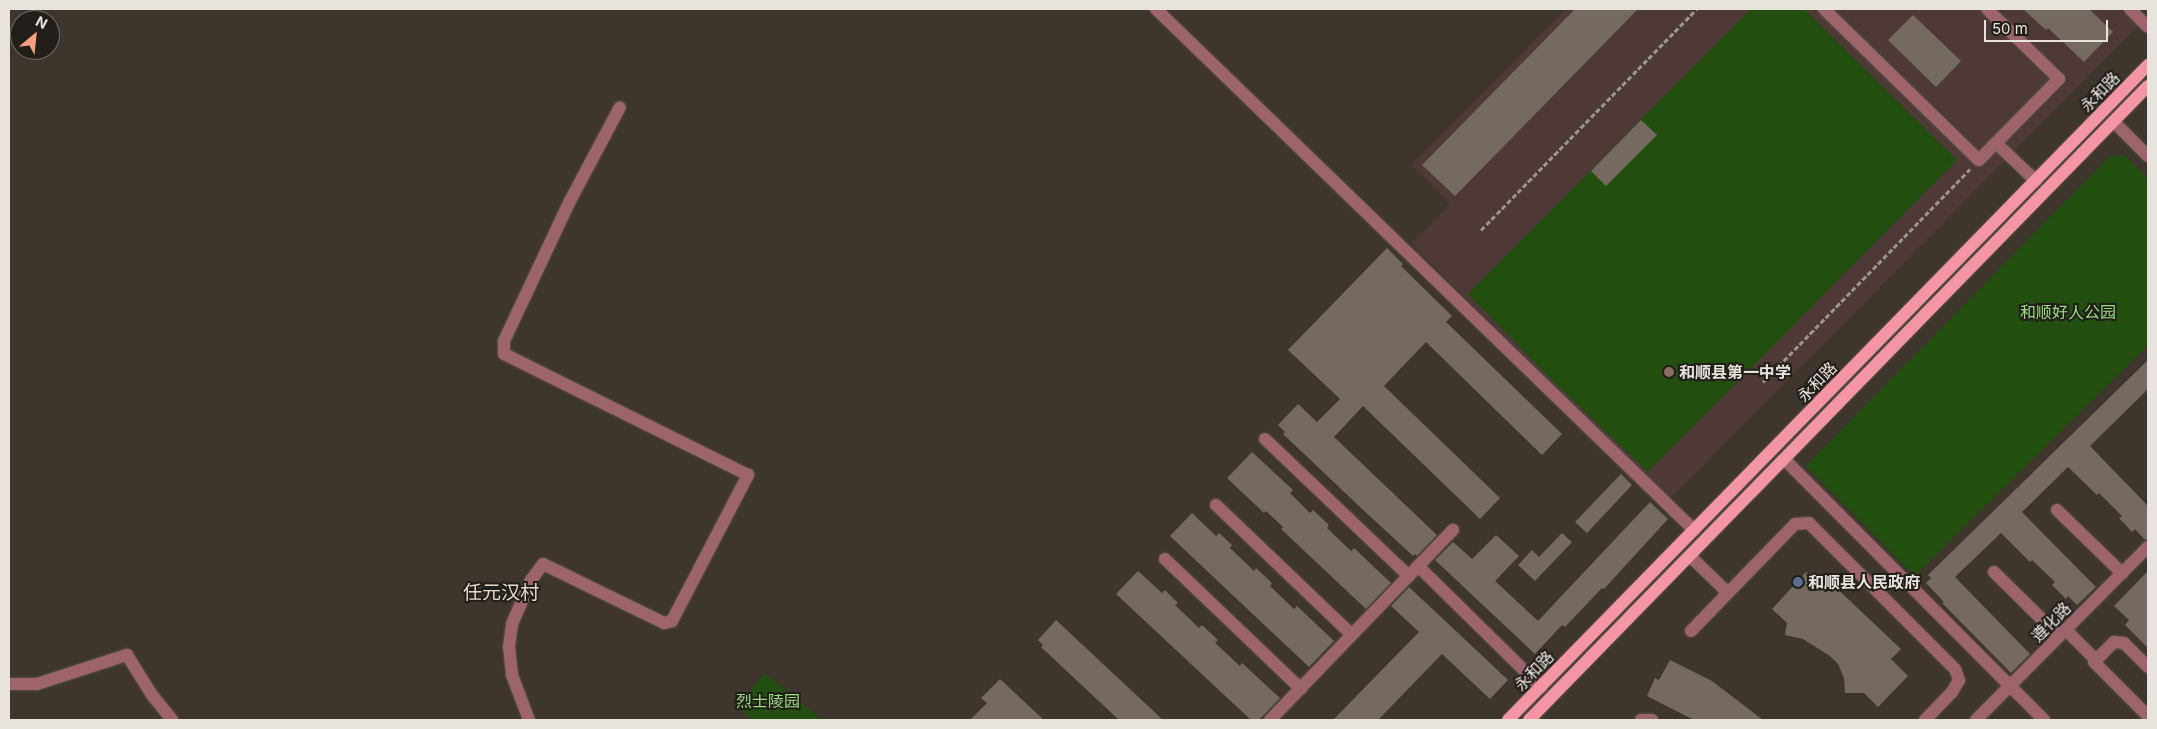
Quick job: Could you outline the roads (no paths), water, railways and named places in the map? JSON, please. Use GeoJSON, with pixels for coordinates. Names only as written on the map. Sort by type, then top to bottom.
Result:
{"type":"FeatureCollection","features":[{"type":"Feature","properties":{"kind":"main road","name":"永和路"},"geometry":{"type":"LineString","coordinates":[[1508,720],[2036,182],[2148,64]]}},
{"type":"Feature","properties":{"kind":"main road","name":"永和路"},"geometry":{"type":"LineString","coordinates":[[1529,720],[1785,460],[2148,86]]}},
{"type":"Feature","properties":{"kind":"street"},"geometry":{"type":"LineString","coordinates":[[1156,9],[1694,530]]}},
{"type":"Feature","properties":{"kind":"street"},"geometry":{"type":"LineString","coordinates":[[1824,9],[1979,160],[2059,79],[1987,9]]}},
{"type":"Feature","properties":{"kind":"street"},"geometry":{"type":"LineString","coordinates":[[2130,9],[2148,27]]}},
{"type":"Feature","properties":{"kind":"street"},"geometry":{"type":"LineString","coordinates":[[529,720],[512,675],[509,646],[512,624],[531,580],[543,564],[664,623],[672,622],[748,475],[504,354],[504,341],[570,201],[620,107]]}},
{"type":"Feature","properties":{"kind":"street"},"geometry":{"type":"LineString","coordinates":[[2114,122],[2148,156]]}},
{"type":"Feature","properties":{"kind":"street"},"geometry":{"type":"LineString","coordinates":[[1996,143],[2036,182]]}},
{"type":"Feature","properties":{"kind":"street"},"geometry":{"type":"LineString","coordinates":[[1265,439],[1409,576]]}},
{"type":"Feature","properties":{"kind":"street"},"geometry":{"type":"LineString","coordinates":[[1785,460],[2044,720]]}},
{"type":"Feature","properties":{"kind":"street"},"geometry":{"type":"LineString","coordinates":[[1216,505],[1352,635]]}},
{"type":"Feature","properties":{"kind":"street"},"geometry":{"type":"LineString","coordinates":[[2057,510],[2122,573]]}},
{"type":"Feature","properties":{"kind":"street"},"geometry":{"type":"LineString","coordinates":[[1691,631],[1795,524],[1809,523],[1955,668],[1959,680],[1952,692],[1925,720]]}},
{"type":"Feature","properties":{"kind":"street"},"geometry":{"type":"LineString","coordinates":[[1270,720],[1453,530]]}},
{"type":"Feature","properties":{"kind":"street","name":"遵化路"},"geometry":{"type":"LineString","coordinates":[[1976,720],[2148,546]]}},
{"type":"Feature","properties":{"kind":"street"},"geometry":{"type":"LineString","coordinates":[[1690,556],[1728,593]]}},
{"type":"Feature","properties":{"kind":"street"},"geometry":{"type":"LineString","coordinates":[[1165,559],[1301,689]]}},
{"type":"Feature","properties":{"kind":"street"},"geometry":{"type":"LineString","coordinates":[[1418,566],[1541,687]]}},
{"type":"Feature","properties":{"kind":"street"},"geometry":{"type":"LineString","coordinates":[[1994,572],[2062,633],[2096,660],[2094,662],[2148,716]]}},
{"type":"Feature","properties":{"kind":"street"},"geometry":{"type":"LineString","coordinates":[[2096,660],[2114,642],[2124,643],[2148,667]]}},
{"type":"Feature","properties":{"kind":"street"},"geometry":{"type":"LineString","coordinates":[[9,684],[37,684],[127,655],[152,695],[172,720]]}},
{"type":"Feature","properties":{"kind":"street"},"geometry":{"type":"LineString","coordinates":[[1641,720],[1652,720]]}},
{"type":"Feature","properties":{"kind":"place","name":"和顺县第一中学"},"geometry":{"type":"Point","coordinates":[1669,372]}},
{"type":"Feature","properties":{"kind":"place","name":"和顺县人民政府"},"geometry":{"type":"Point","coordinates":[1798,582]}},
{"type":"Feature","properties":{"kind":"district","name":"任元汉村"},"geometry":{"type":"Point","coordinates":[501,593]}},
{"type":"Feature","properties":{"kind":"park label","name":"和顺好人公园"},"geometry":{"type":"Point","coordinates":[2068,312]}},
{"type":"Feature","properties":{"kind":"park label","name":"烈士陵园"},"geometry":{"type":"Point","coordinates":[768,701]}}]}
